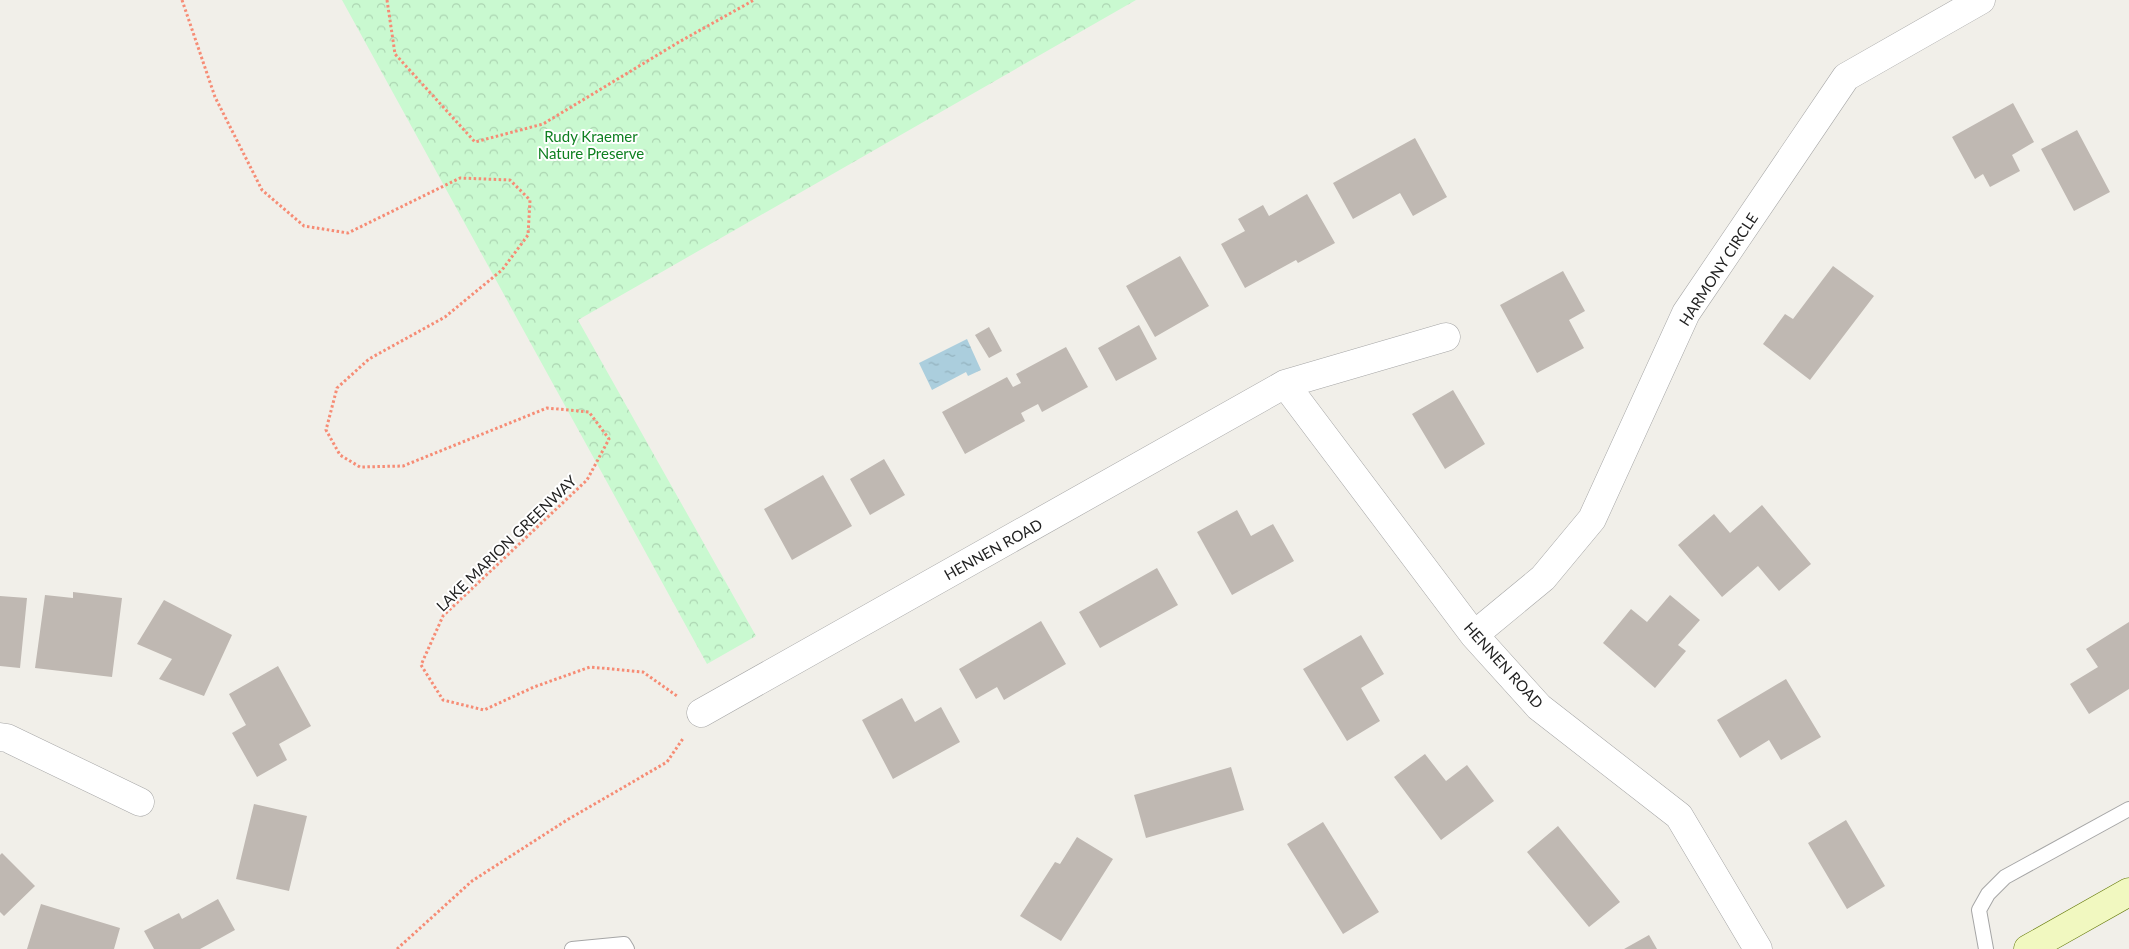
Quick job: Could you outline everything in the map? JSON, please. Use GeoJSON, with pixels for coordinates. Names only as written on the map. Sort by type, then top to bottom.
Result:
{"type":"FeatureCollection","features":[{"type":"Feature","properties":{"kind":"main road"},"geometry":{"type":"LineString","coordinates":[[2028,949],[2129,892]]}},
{"type":"Feature","properties":{"kind":"street","name":"HARMONY CIRCLE"},"geometry":{"type":"LineString","coordinates":[[1474,635],[1543,578],[1592,519],[1686,313],[1846,76],[1981,0]]}},
{"type":"Feature","properties":{"kind":"street","name":"HENNEN ROAD"},"geometry":{"type":"LineString","coordinates":[[701,713],[1286,384],[1446,337]]}},
{"type":"Feature","properties":{"kind":"street","name":"HENNEN ROAD"},"geometry":{"type":"LineString","coordinates":[[1286,384],[1474,635],[1539,707],[1678,816],[1758,949]]}},
{"type":"Feature","properties":{"kind":"street"},"geometry":{"type":"LineString","coordinates":[[0,737],[7,738],[140,802]]}},
{"type":"Feature","properties":{"kind":"lane"},"geometry":{"type":"LineString","coordinates":[[1986,949],[1979,910],[1988,894],[2005,877],[2129,809]]}},
{"type":"Feature","properties":{"kind":"lane"},"geometry":{"type":"LineString","coordinates":[[572,949],[624,944],[626,949]]}},
{"type":"Feature","properties":{"kind":"path","name":"LAKE MARION GREENWAY"},"geometry":{"type":"LineString","coordinates":[[182,0],[215,97],[262,190],[304,226],[348,234],[460,178],[510,180],[530,200],[528,235],[502,270],[445,316],[369,359],[337,388],[326,430],[340,455],[360,467],[403,466],[547,408],[589,412],[609,439],[587,480],[443,616],[421,665],[443,700],[484,710],[534,687],[590,667],[643,672],[701,713]]}},
{"type":"Feature","properties":{"kind":"path"},"geometry":{"type":"LineString","coordinates":[[387,0],[394,54],[475,142],[543,124],[754,0]]}},
{"type":"Feature","properties":{"kind":"path"},"geometry":{"type":"LineString","coordinates":[[397,949],[472,881],[567,820],[667,762],[701,713]]}},
{"type":"Feature","properties":{"kind":"green space","name":"Rudy Kraemer Nature Preserve"},"geometry":{"type":"Polygon","coordinates":[[[342,0],[1136,0],[578,320],[756,636],[707,664],[342,0]]]}},
{"type":"Feature","properties":{"kind":"water"},"geometry":{"type":"Polygon","coordinates":[[[967,339],[981,370],[968,376],[966,372],[932,390],[919,363],[967,339]]]}},
{"type":"Feature","properties":{"kind":"building"},"geometry":{"type":"Polygon","coordinates":[[[2013,103],[2034,142],[2012,155],[2020,171],[1990,187],[1983,174],[1975,179],[1952,137],[2013,103]]]}},
{"type":"Feature","properties":{"kind":"building"},"geometry":{"type":"Polygon","coordinates":[[[2077,130],[2110,192],[2074,211],[2041,149],[2077,130]]]}},
{"type":"Feature","properties":{"kind":"building"},"geometry":{"type":"Polygon","coordinates":[[[1415,138],[1447,197],[1413,216],[1400,193],[1353,219],[1333,183],[1415,138]]]}},
{"type":"Feature","properties":{"kind":"building"},"geometry":{"type":"Polygon","coordinates":[[[1307,194],[1335,243],[1298,263],[1296,260],[1245,288],[1221,244],[1245,231],[1238,219],[1263,205],[1269,216],[1307,194]]]}},
{"type":"Feature","properties":{"kind":"building"},"geometry":{"type":"Polygon","coordinates":[[[1180,256],[1209,306],[1155,337],[1126,286],[1180,256]]]}},
{"type":"Feature","properties":{"kind":"building"},"geometry":{"type":"Polygon","coordinates":[[[1833,266],[1874,296],[1810,380],[1763,344],[1785,314],[1793,319],[1833,266]]]}},
{"type":"Feature","properties":{"kind":"building"},"geometry":{"type":"Polygon","coordinates":[[[1563,271],[1585,311],[1569,320],[1584,348],[1537,373],[1500,305],[1563,271]]]}},
{"type":"Feature","properties":{"kind":"building"},"geometry":{"type":"Polygon","coordinates":[[[1139,325],[1157,359],[1116,381],[1098,348],[1139,325]]]}},
{"type":"Feature","properties":{"kind":"building"},"geometry":{"type":"Polygon","coordinates":[[[989,327],[1002,351],[989,358],[975,335],[989,327]]]}},
{"type":"Feature","properties":{"kind":"building"},"geometry":{"type":"Polygon","coordinates":[[[1066,347],[1088,387],[1042,412],[1038,404],[1021,413],[1025,421],[965,454],[942,412],[1007,377],[1013,387],[1021,383],[1016,374],[1066,347]]]}},
{"type":"Feature","properties":{"kind":"building"},"geometry":{"type":"Polygon","coordinates":[[[1453,390],[1485,444],[1445,469],[1412,414],[1453,390]]]}},
{"type":"Feature","properties":{"kind":"building"},"geometry":{"type":"Polygon","coordinates":[[[884,459],[905,495],[870,515],[850,479],[884,459]]]}},
{"type":"Feature","properties":{"kind":"building"},"geometry":{"type":"Polygon","coordinates":[[[823,475],[852,526],[792,560],[764,509],[823,475]]]}},
{"type":"Feature","properties":{"kind":"building"},"geometry":{"type":"Polygon","coordinates":[[[1762,505],[1811,564],[1779,591],[1758,566],[1722,597],[1678,545],[1714,514],[1730,533],[1762,505]]]}},
{"type":"Feature","properties":{"kind":"building"},"geometry":{"type":"Polygon","coordinates":[[[1237,510],[1251,536],[1273,524],[1294,561],[1232,595],[1197,532],[1237,510]]]}},
{"type":"Feature","properties":{"kind":"building"},"geometry":{"type":"Polygon","coordinates":[[[1157,568],[1178,605],[1100,648],[1079,612],[1157,568]]]}},
{"type":"Feature","properties":{"kind":"building"},"geometry":{"type":"Polygon","coordinates":[[[73,592],[122,598],[112,677],[35,668],[45,595],[73,598],[73,592]]]}},
{"type":"Feature","properties":{"kind":"building"},"geometry":{"type":"Polygon","coordinates":[[[1670,595],[1700,620],[1678,645],[1686,651],[1655,688],[1603,643],[1631,609],[1647,622],[1670,595]]]}},
{"type":"Feature","properties":{"kind":"building"},"geometry":{"type":"Polygon","coordinates":[[[0,596],[27,598],[20,668],[0,666],[0,596]]]}},
{"type":"Feature","properties":{"kind":"building"},"geometry":{"type":"Polygon","coordinates":[[[164,600],[232,635],[204,696],[159,679],[172,659],[137,644],[164,600]]]}},
{"type":"Feature","properties":{"kind":"building"},"geometry":{"type":"Polygon","coordinates":[[[1041,621],[1066,664],[1004,700],[997,687],[976,699],[959,669],[1041,621]]]}},
{"type":"Feature","properties":{"kind":"building"},"geometry":{"type":"Polygon","coordinates":[[[2129,622],[2129,689],[2089,714],[2070,684],[2098,667],[2086,649],[2129,622]]]}},
{"type":"Feature","properties":{"kind":"building"},"geometry":{"type":"Polygon","coordinates":[[[1361,635],[1384,674],[1361,688],[1380,721],[1347,741],[1303,669],[1361,635]]]}},
{"type":"Feature","properties":{"kind":"building"},"geometry":{"type":"Polygon","coordinates":[[[278,666],[311,726],[279,744],[287,760],[257,777],[232,733],[246,725],[229,694],[278,666]]]}},
{"type":"Feature","properties":{"kind":"building"},"geometry":{"type":"Polygon","coordinates":[[[1786,679],[1821,737],[1781,760],[1769,740],[1740,758],[1717,720],[1786,679]]]}},
{"type":"Feature","properties":{"kind":"building"},"geometry":{"type":"Polygon","coordinates":[[[902,698],[915,722],[941,707],[960,742],[893,779],[862,720],[902,698]]]}},
{"type":"Feature","properties":{"kind":"building"},"geometry":{"type":"Polygon","coordinates":[[[1425,754],[1446,781],[1467,765],[1494,801],[1441,840],[1394,777],[1425,754]]]}},
{"type":"Feature","properties":{"kind":"building"},"geometry":{"type":"Polygon","coordinates":[[[1231,767],[1244,810],[1146,838],[1134,795],[1231,767]]]}},
{"type":"Feature","properties":{"kind":"building"},"geometry":{"type":"Polygon","coordinates":[[[254,804],[307,816],[289,891],[236,879],[254,804]]]}},
{"type":"Feature","properties":{"kind":"building"},"geometry":{"type":"Polygon","coordinates":[[[1846,820],[1885,886],[1847,909],[1808,843],[1846,820]]]}},
{"type":"Feature","properties":{"kind":"building"},"geometry":{"type":"Polygon","coordinates":[[[1323,822],[1379,912],[1343,934],[1287,844],[1323,822]]]}},
{"type":"Feature","properties":{"kind":"building"},"geometry":{"type":"Polygon","coordinates":[[[1558,826],[1620,902],[1589,927],[1527,852],[1558,826]]]}},
{"type":"Feature","properties":{"kind":"building"},"geometry":{"type":"Polygon","coordinates":[[[1077,837],[1113,859],[1061,941],[1020,916],[1055,862],[1060,864],[1077,837]]]}},
{"type":"Feature","properties":{"kind":"building"},"geometry":{"type":"Polygon","coordinates":[[[2,853],[35,886],[4,916],[0,912],[0,855],[2,853]]]}},
{"type":"Feature","properties":{"kind":"building"},"geometry":{"type":"Polygon","coordinates":[[[218,899],[235,930],[200,949],[154,949],[144,931],[179,913],[182,919],[218,899]]]}},
{"type":"Feature","properties":{"kind":"building"},"geometry":{"type":"Polygon","coordinates":[[[41,904],[120,928],[114,949],[27,949],[41,904]]]}},
{"type":"Feature","properties":{"kind":"building"},"geometry":{"type":"Polygon","coordinates":[[[1649,935],[1657,949],[1624,949],[1649,935]]]}}]}
